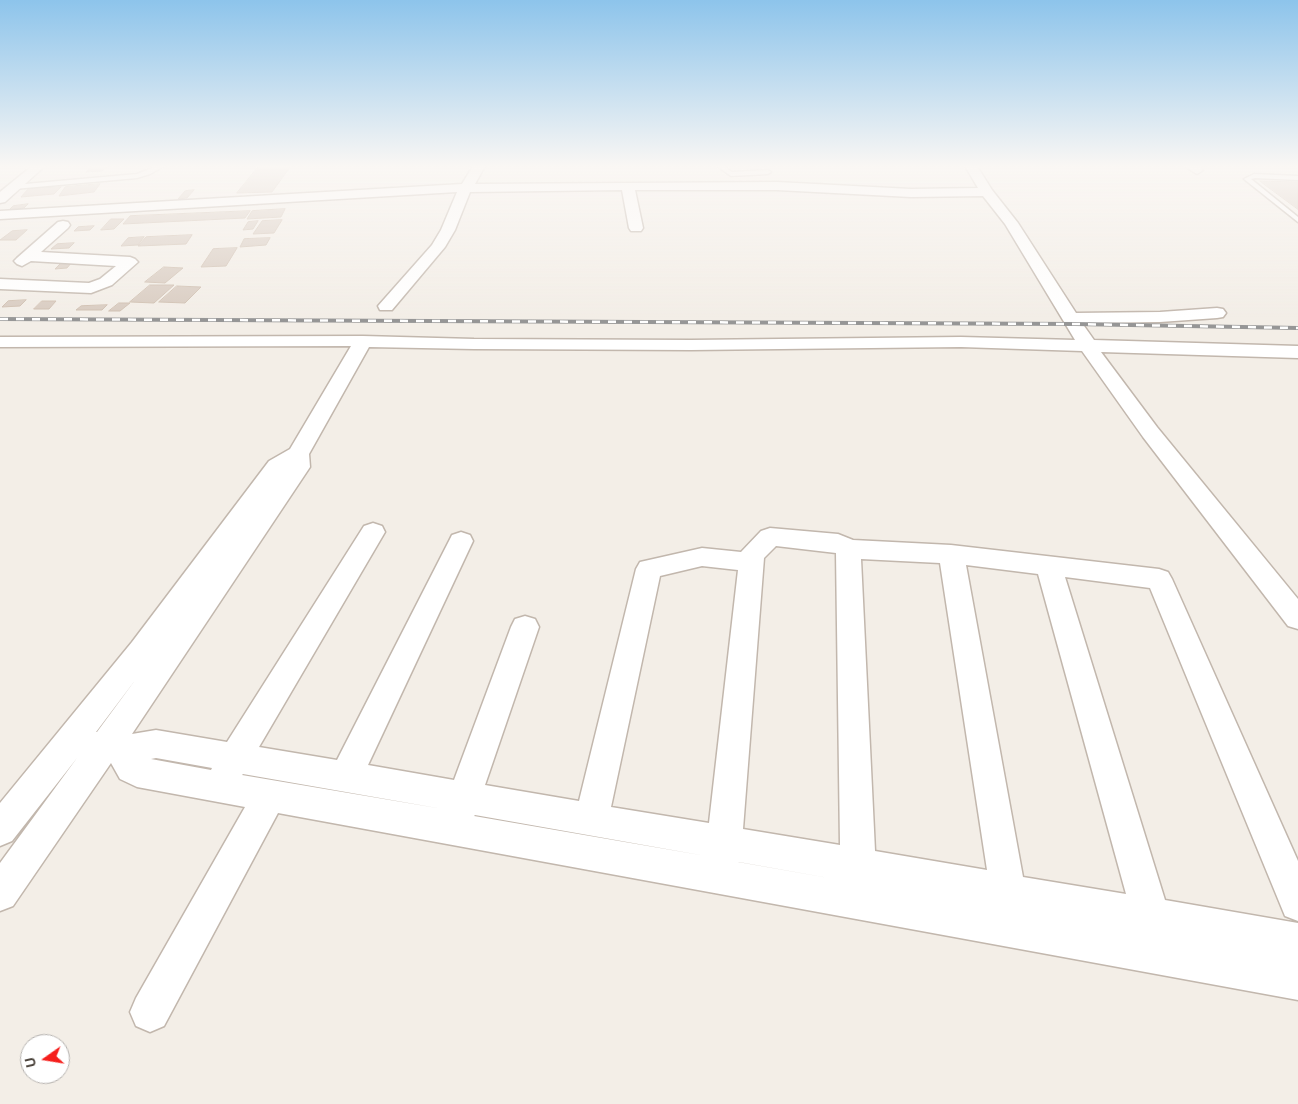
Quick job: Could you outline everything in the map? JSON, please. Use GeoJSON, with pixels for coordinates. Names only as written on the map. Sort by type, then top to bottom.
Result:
{"type":"FeatureCollection","features":[{"type":"Feature","properties":{"kind":"street"},"geometry":{"type":"LineString","coordinates":[[386,306],[438,247],[453,218]]}},
{"type":"Feature","properties":{"kind":"street"},"geometry":{"type":"LineString","coordinates":[[634,218],[636,228]]}},
{"type":"Feature","properties":{"kind":"street"},"geometry":{"type":"LineString","coordinates":[[1007,218],[1072,318],[1087,345],[1150,432],[1298,618]]}},
{"type":"Feature","properties":{"kind":"street"},"geometry":{"type":"LineString","coordinates":[[0,279],[63,225]]}},
{"type":"Feature","properties":{"kind":"street"},"geometry":{"type":"LineString","coordinates":[[0,228],[80,225]]}},
{"type":"Feature","properties":{"kind":"street"},"geometry":{"type":"LineString","coordinates":[[0,284],[91,288],[106,282],[130,262],[28,256]]}},
{"type":"Feature","properties":{"kind":"street"},"geometry":{"type":"LineString","coordinates":[[1072,318],[1217,314]]}},
{"type":"Feature","properties":{"kind":"street"},"geometry":{"type":"LineString","coordinates":[[0,829],[70,743],[156,631],[277,466],[298,454],[363,341]]}},
{"type":"Feature","properties":{"kind":"street"},"geometry":{"type":"LineString","coordinates":[[0,342],[363,341],[474,344],[692,345],[952,342],[1298,352]]}},
{"type":"Feature","properties":{"kind":"street"},"geometry":{"type":"LineString","coordinates":[[0,893],[112,748],[142,696],[299,467],[298,454]]}},
{"type":"Feature","properties":{"kind":"street"},"geometry":{"type":"LineString","coordinates":[[218,787],[373,532]]}},
{"type":"Feature","properties":{"kind":"street"},"geometry":{"type":"LineString","coordinates":[[722,877],[752,554],[770,537],[838,543],[848,548],[951,554],[1159,579],[1298,904]]}},
{"type":"Feature","properties":{"kind":"street"},"geometry":{"type":"LineString","coordinates":[[346,776],[461,540]]}},
{"type":"Feature","properties":{"kind":"street"},"geometry":{"type":"LineString","coordinates":[[848,548],[859,902]]}},
{"type":"Feature","properties":{"kind":"street"},"geometry":{"type":"LineString","coordinates":[[951,554],[1008,891]]}},
{"type":"Feature","properties":{"kind":"street"},"geometry":{"type":"LineString","coordinates":[[592,819],[649,569],[702,557],[751,562]]}},
{"type":"Feature","properties":{"kind":"street"},"geometry":{"type":"LineString","coordinates":[[1048,566],[1151,916]]}},
{"type":"Feature","properties":{"kind":"street"},"geometry":{"type":"LineString","coordinates":[[458,813],[525,626]]}},
{"type":"Feature","properties":{"kind":"street"},"geometry":{"type":"LineString","coordinates":[[70,743],[112,748],[156,744],[346,776],[458,813],[722,877],[1298,980]]}},
{"type":"Feature","properties":{"kind":"street"},"geometry":{"type":"LineString","coordinates":[[112,748],[131,768],[138,772],[269,796],[458,813],[592,819],[1298,942]]}},
{"type":"Feature","properties":{"kind":"street"},"geometry":{"type":"LineString","coordinates":[[150,1012],[269,796]]}},
{"type":"Feature","properties":{"kind":"building"},"geometry":{"type":"Polygon","coordinates":[[[129,218],[245,218],[245,218],[123,224],[129,218]]]}},
{"type":"Feature","properties":{"kind":"building"},"geometry":{"type":"Polygon","coordinates":[[[248,218],[272,218],[247,219],[248,218]]]}},
{"type":"Feature","properties":{"kind":"building"},"geometry":{"type":"Polygon","coordinates":[[[111,219],[124,219],[114,229],[101,230],[111,219]]]}},
{"type":"Feature","properties":{"kind":"building"},"geometry":{"type":"Polygon","coordinates":[[[282,220],[274,233],[253,234],[262,221],[282,220]]]}},
{"type":"Feature","properties":{"kind":"building"},"geometry":{"type":"Polygon","coordinates":[[[258,221],[253,229],[243,230],[248,222],[258,221]]]}},
{"type":"Feature","properties":{"kind":"building"},"geometry":{"type":"Polygon","coordinates":[[[94,226],[90,230],[74,231],[78,227],[94,226]]]}},
{"type":"Feature","properties":{"kind":"building"},"geometry":{"type":"Polygon","coordinates":[[[27,230],[16,240],[0,240],[12,231],[27,230]]]}},
{"type":"Feature","properties":{"kind":"building"},"geometry":{"type":"Polygon","coordinates":[[[192,235],[186,244],[138,246],[146,237],[192,235]]]}},
{"type":"Feature","properties":{"kind":"building"},"geometry":{"type":"Polygon","coordinates":[[[144,237],[138,245],[121,246],[128,238],[144,237]]]}},
{"type":"Feature","properties":{"kind":"building"},"geometry":{"type":"Polygon","coordinates":[[[270,238],[266,245],[240,247],[244,239],[270,238]]]}},
{"type":"Feature","properties":{"kind":"building"},"geometry":{"type":"Polygon","coordinates":[[[74,243],[69,248],[51,249],[57,244],[74,243]]]}},
{"type":"Feature","properties":{"kind":"building"},"geometry":{"type":"Polygon","coordinates":[[[237,248],[226,266],[201,267],[213,249],[237,248]]]}},
{"type":"Feature","properties":{"kind":"building"},"geometry":{"type":"Polygon","coordinates":[[[72,262],[67,268],[55,269],[61,263],[72,262]]]}},
{"type":"Feature","properties":{"kind":"building"},"geometry":{"type":"Polygon","coordinates":[[[164,267],[183,268],[165,283],[145,282],[164,267]]]}},
{"type":"Feature","properties":{"kind":"building"},"geometry":{"type":"Polygon","coordinates":[[[150,285],[174,285],[154,303],[130,302],[150,285]]]}},
{"type":"Feature","properties":{"kind":"building"},"geometry":{"type":"Polygon","coordinates":[[[177,286],[201,287],[185,303],[159,302],[177,286]]]}},
{"type":"Feature","properties":{"kind":"building"},"geometry":{"type":"Polygon","coordinates":[[[26,300],[20,306],[2,307],[8,301],[26,300]]]}},
{"type":"Feature","properties":{"kind":"building"},"geometry":{"type":"Polygon","coordinates":[[[42,301],[56,301],[49,309],[34,309],[42,301]]]}},
{"type":"Feature","properties":{"kind":"building"},"geometry":{"type":"Polygon","coordinates":[[[119,303],[130,303],[120,311],[109,311],[119,303]]]}},
{"type":"Feature","properties":{"kind":"building"},"geometry":{"type":"Polygon","coordinates":[[[107,305],[102,310],[76,310],[81,306],[107,305]]]}},
{"type":"Feature","properties":{"kind":"railway"},"geometry":{"type":"LineString","coordinates":[[0,319],[1075,324],[1298,328]]}}]}
